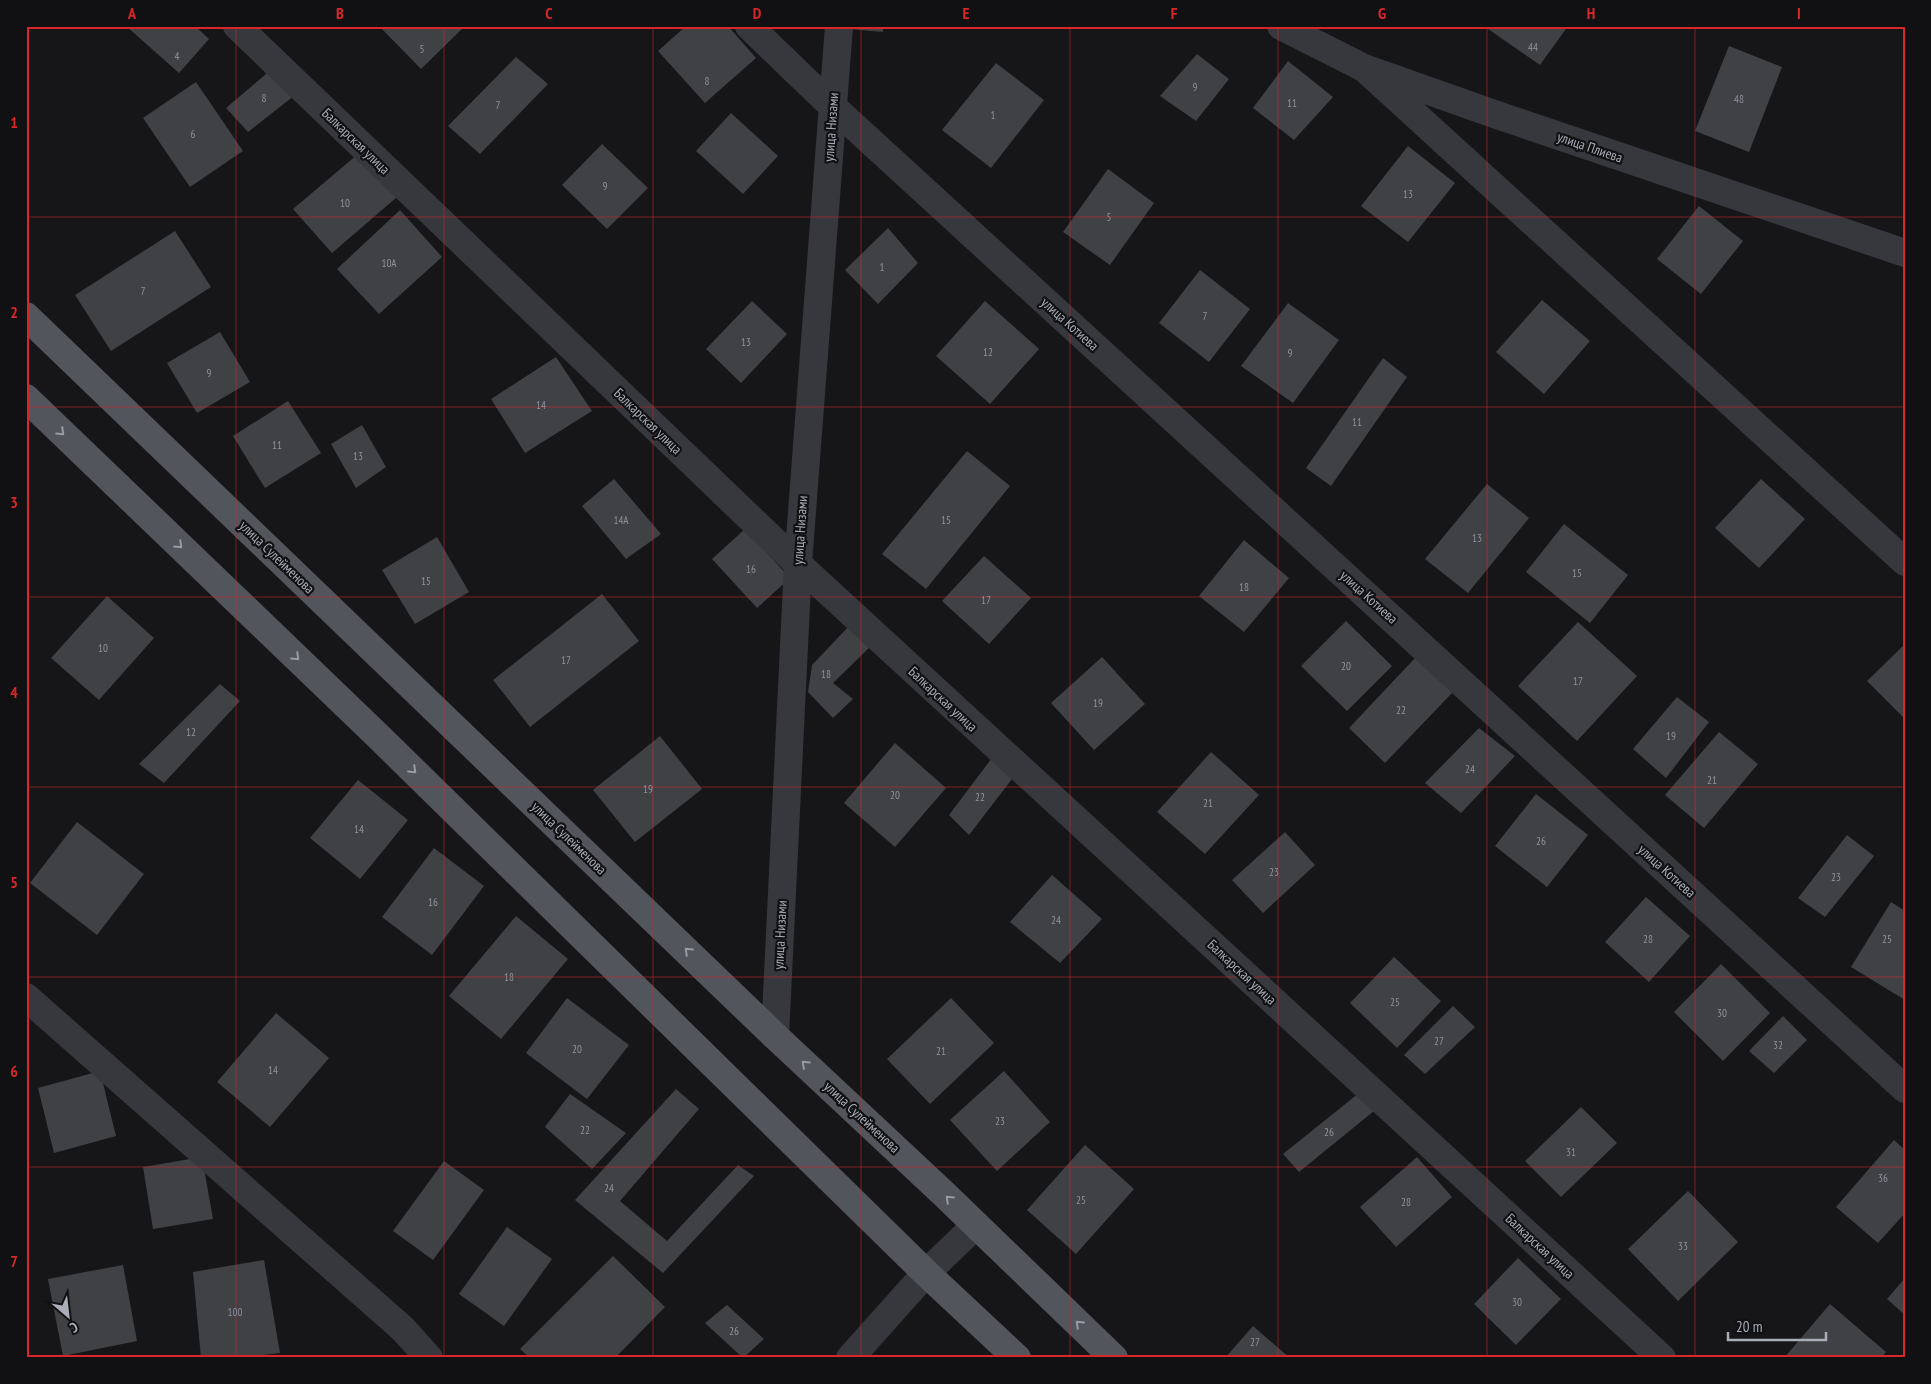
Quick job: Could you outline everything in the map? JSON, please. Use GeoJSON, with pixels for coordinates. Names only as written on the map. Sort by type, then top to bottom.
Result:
{"type":"FeatureCollection","features":[{"type":"Feature","properties":{"kind":"main road","name":"улица Сулейменова"},"geometry":{"type":"LineString","coordinates":[[26,316],[775,1036],[1114,1358]]}},
{"type":"Feature","properties":{"kind":"main road"},"geometry":{"type":"LineString","coordinates":[[26,398],[379,737],[926,1273],[1017,1358]]}},
{"type":"Feature","properties":{"kind":"street","name":"Балкарская улица"},"geometry":{"type":"LineString","coordinates":[[237,26],[798,564],[1662,1358]]}},
{"type":"Feature","properties":{"kind":"street","name":"улица Котиева"},"geometry":{"type":"LineString","coordinates":[[749,26],[832,106],[1905,1088]]}},
{"type":"Feature","properties":{"kind":"street","name":"улица Низами"},"geometry":{"type":"LineString","coordinates":[[775,1036],[798,564],[839,26]]}},
{"type":"Feature","properties":{"kind":"street","name":"улица Плиева"},"geometry":{"type":"LineString","coordinates":[[1281,26],[1364,68],[1905,253]]}},
{"type":"Feature","properties":{"kind":"street"},"geometry":{"type":"LineString","coordinates":[[1364,68],[1905,562]]}},
{"type":"Feature","properties":{"kind":"street"},"geometry":{"type":"LineString","coordinates":[[26,997],[403,1329],[429,1358]]}},
{"type":"Feature","properties":{"kind":"street"},"geometry":{"type":"LineString","coordinates":[[850,1358],[926,1273],[976,1225]]}},
{"type":"Feature","properties":{"kind":"building"},"geometry":{"type":"Polygon","coordinates":[[[126,26],[195,26],[209,39],[179,73],[126,26]]]}},
{"type":"Feature","properties":{"kind":"building"},"geometry":{"type":"Polygon","coordinates":[[[383,26],[465,26],[421,69],[381,28],[383,26]]]}},
{"type":"Feature","properties":{"kind":"building"},"geometry":{"type":"Polygon","coordinates":[[[686,26],[728,26],[756,58],[705,103],[658,51],[686,26]]]}},
{"type":"Feature","properties":{"kind":"building"},"geometry":{"type":"Polygon","coordinates":[[[849,26],[883,26],[883,32],[849,29],[849,26]]]}},
{"type":"Feature","properties":{"kind":"building"},"geometry":{"type":"Polygon","coordinates":[[[1489,26],[1568,26],[1540,65],[1488,29],[1489,26]]]}},
{"type":"Feature","properties":{"kind":"building"},"geometry":{"type":"Polygon","coordinates":[[[1729,46],[1782,67],[1749,152],[1695,131],[1729,46]]]}},
{"type":"Feature","properties":{"kind":"building"},"geometry":{"type":"Polygon","coordinates":[[[1197,54],[1229,79],[1196,121],[1160,96],[1197,54]]]}},
{"type":"Feature","properties":{"kind":"building"},"geometry":{"type":"Polygon","coordinates":[[[516,57],[548,84],[480,154],[448,126],[516,57]]]}},
{"type":"Feature","properties":{"kind":"building"},"geometry":{"type":"Polygon","coordinates":[[[1288,61],[1333,97],[1294,140],[1253,108],[1288,61]]]}},
{"type":"Feature","properties":{"kind":"building"},"geometry":{"type":"Polygon","coordinates":[[[279,63],[304,88],[248,132],[226,108],[279,63]]]}},
{"type":"Feature","properties":{"kind":"building"},"geometry":{"type":"Polygon","coordinates":[[[996,63],[1044,100],[991,168],[942,130],[996,63]]]}},
{"type":"Feature","properties":{"kind":"building"},"geometry":{"type":"Polygon","coordinates":[[[196,82],[243,151],[190,187],[143,118],[196,82]]]}},
{"type":"Feature","properties":{"kind":"building"},"geometry":{"type":"Polygon","coordinates":[[[731,113],[778,156],[743,194],[696,151],[731,113]]]}},
{"type":"Feature","properties":{"kind":"building"},"geometry":{"type":"Polygon","coordinates":[[[602,144],[648,188],[607,229],[562,185],[602,144]]]}},
{"type":"Feature","properties":{"kind":"building"},"geometry":{"type":"Polygon","coordinates":[[[1408,146],[1455,183],[1408,242],[1361,206],[1408,146]]]}},
{"type":"Feature","properties":{"kind":"building"},"geometry":{"type":"Polygon","coordinates":[[[358,154],[397,197],[332,253],[293,209],[358,154]]]}},
{"type":"Feature","properties":{"kind":"building"},"geometry":{"type":"Polygon","coordinates":[[[1108,169],[1154,203],[1110,265],[1063,232],[1108,169]]]}},
{"type":"Feature","properties":{"kind":"building"},"geometry":{"type":"Polygon","coordinates":[[[1699,206],[1743,241],[1701,294],[1657,259],[1699,206]]]}},
{"type":"Feature","properties":{"kind":"building"},"geometry":{"type":"Polygon","coordinates":[[[400,210],[442,257],[379,314],[337,269],[400,210]]]}},
{"type":"Feature","properties":{"kind":"building"},"geometry":{"type":"Polygon","coordinates":[[[888,228],[918,263],[878,304],[845,270],[888,228]]]}},
{"type":"Feature","properties":{"kind":"building"},"geometry":{"type":"Polygon","coordinates":[[[175,231],[211,287],[111,351],[75,295],[175,231]]]}},
{"type":"Feature","properties":{"kind":"building"},"geometry":{"type":"Polygon","coordinates":[[[1200,270],[1250,309],[1209,362],[1159,323],[1200,270]]]}},
{"type":"Feature","properties":{"kind":"building"},"geometry":{"type":"Polygon","coordinates":[[[1542,300],[1590,341],[1544,394],[1496,352],[1542,300]]]}},
{"type":"Feature","properties":{"kind":"building"},"geometry":{"type":"Polygon","coordinates":[[[752,301],[787,334],[741,383],[706,349],[752,301]]]}},
{"type":"Feature","properties":{"kind":"building"},"geometry":{"type":"Polygon","coordinates":[[[985,301],[1039,349],[990,404],[936,356],[985,301]]]}},
{"type":"Feature","properties":{"kind":"building"},"geometry":{"type":"Polygon","coordinates":[[[1288,303],[1339,340],[1293,403],[1241,366],[1288,303]]]}},
{"type":"Feature","properties":{"kind":"building"},"geometry":{"type":"Polygon","coordinates":[[[220,332],[250,382],[197,413],[167,363],[220,332]]]}},
{"type":"Feature","properties":{"kind":"building"},"geometry":{"type":"Polygon","coordinates":[[[556,357],[592,411],[525,453],[491,399],[556,357]]]}},
{"type":"Feature","properties":{"kind":"building"},"geometry":{"type":"Polygon","coordinates":[[[1383,358],[1407,377],[1331,486],[1306,468],[1383,358]]]}},
{"type":"Feature","properties":{"kind":"building"},"geometry":{"type":"Polygon","coordinates":[[[288,401],[321,453],[265,488],[233,436],[288,401]]]}},
{"type":"Feature","properties":{"kind":"building"},"geometry":{"type":"Polygon","coordinates":[[[362,425],[386,467],[356,488],[331,444],[362,425]]]}},
{"type":"Feature","properties":{"kind":"building"},"geometry":{"type":"Polygon","coordinates":[[[967,451],[1010,486],[926,589],[882,554],[967,451]]]}},
{"type":"Feature","properties":{"kind":"building"},"geometry":{"type":"Polygon","coordinates":[[[614,479],[661,534],[626,559],[582,506],[614,479]]]}},
{"type":"Feature","properties":{"kind":"building"},"geometry":{"type":"Polygon","coordinates":[[[1761,479],[1805,519],[1759,568],[1715,528],[1761,479]]]}},
{"type":"Feature","properties":{"kind":"building"},"geometry":{"type":"Polygon","coordinates":[[[1487,484],[1529,518],[1468,593],[1425,559],[1487,484]]]}},
{"type":"Feature","properties":{"kind":"building"},"geometry":{"type":"Polygon","coordinates":[[[1564,524],[1628,575],[1590,623],[1526,572],[1564,524]]]}},
{"type":"Feature","properties":{"kind":"building"},"geometry":{"type":"Polygon","coordinates":[[[745,529],[790,578],[757,608],[712,559],[745,529]]]}},
{"type":"Feature","properties":{"kind":"building"},"geometry":{"type":"Polygon","coordinates":[[[437,537],[469,592],[415,624],[382,570],[437,537]]]}},
{"type":"Feature","properties":{"kind":"building"},"geometry":{"type":"Polygon","coordinates":[[[1244,540],[1289,578],[1244,632],[1199,596],[1244,540]]]}},
{"type":"Feature","properties":{"kind":"building"},"geometry":{"type":"Polygon","coordinates":[[[984,556],[1031,598],[989,644],[942,601],[984,556]]]}},
{"type":"Feature","properties":{"kind":"building"},"geometry":{"type":"Polygon","coordinates":[[[602,594],[639,641],[530,727],[493,680],[602,594]]]}},
{"type":"Feature","properties":{"kind":"building"},"geometry":{"type":"Polygon","coordinates":[[[107,596],[154,638],[99,700],[51,658],[107,596]]]}},
{"type":"Feature","properties":{"kind":"building"},"geometry":{"type":"Polygon","coordinates":[[[1346,621],[1392,666],[1347,711],[1301,666],[1346,621]]]}},
{"type":"Feature","properties":{"kind":"building"},"geometry":{"type":"Polygon","coordinates":[[[1578,622],[1637,676],[1577,741],[1518,686],[1578,622]]]}},
{"type":"Feature","properties":{"kind":"building"},"geometry":{"type":"Polygon","coordinates":[[[851,624],[873,644],[833,683],[853,699],[833,718],[808,692],[812,665],[851,624]]]}},
{"type":"Feature","properties":{"kind":"building"},"geometry":{"type":"Polygon","coordinates":[[[1905,644],[1905,715],[1903,717],[1867,681],[1905,644]]]}},
{"type":"Feature","properties":{"kind":"building"},"geometry":{"type":"Polygon","coordinates":[[[1102,657],[1145,704],[1094,750],[1051,703],[1102,657]]]}},
{"type":"Feature","properties":{"kind":"building"},"geometry":{"type":"Polygon","coordinates":[[[1416,657],[1453,692],[1385,763],[1349,728],[1416,657]]]}},
{"type":"Feature","properties":{"kind":"building"},"geometry":{"type":"Polygon","coordinates":[[[220,684],[240,701],[164,783],[139,764],[220,684]]]}},
{"type":"Feature","properties":{"kind":"building"},"geometry":{"type":"Polygon","coordinates":[[[1677,697],[1709,722],[1666,778],[1633,749],[1677,697]]]}},
{"type":"Feature","properties":{"kind":"building"},"geometry":{"type":"Polygon","coordinates":[[[1479,728],[1515,756],[1461,813],[1425,783],[1479,728]]]}},
{"type":"Feature","properties":{"kind":"building"},"geometry":{"type":"Polygon","coordinates":[[[1719,732],[1758,764],[1704,828],[1665,795],[1719,732]]]}},
{"type":"Feature","properties":{"kind":"building"},"geometry":{"type":"Polygon","coordinates":[[[660,736],[702,789],[635,842],[593,790],[660,736]]]}},
{"type":"Feature","properties":{"kind":"building"},"geometry":{"type":"Polygon","coordinates":[[[895,743],[946,788],[895,847],[844,803],[895,743]]]}},
{"type":"Feature","properties":{"kind":"building"},"geometry":{"type":"Polygon","coordinates":[[[1211,752],[1259,795],[1205,854],[1157,812],[1211,752]]]}},
{"type":"Feature","properties":{"kind":"building"},"geometry":{"type":"Polygon","coordinates":[[[992,758],[1012,779],[969,835],[949,815],[992,758]]]}},
{"type":"Feature","properties":{"kind":"building"},"geometry":{"type":"Polygon","coordinates":[[[358,780],[408,820],[360,879],[310,838],[358,780]]]}},
{"type":"Feature","properties":{"kind":"building"},"geometry":{"type":"Polygon","coordinates":[[[1536,794],[1588,835],[1547,887],[1495,846],[1536,794]]]}},
{"type":"Feature","properties":{"kind":"building"},"geometry":{"type":"Polygon","coordinates":[[[77,822],[144,874],[97,935],[30,883],[77,822]]]}},
{"type":"Feature","properties":{"kind":"building"},"geometry":{"type":"Polygon","coordinates":[[[1285,832],[1315,865],[1263,913],[1232,880],[1285,832]]]}},
{"type":"Feature","properties":{"kind":"building"},"geometry":{"type":"Polygon","coordinates":[[[1847,835],[1874,856],[1825,917],[1798,898],[1847,835]]]}},
{"type":"Feature","properties":{"kind":"building"},"geometry":{"type":"Polygon","coordinates":[[[434,848],[484,886],[432,955],[382,917],[434,848]]]}},
{"type":"Feature","properties":{"kind":"building"},"geometry":{"type":"Polygon","coordinates":[[[1052,875],[1102,919],[1060,963],[1010,922],[1052,875]]]}},
{"type":"Feature","properties":{"kind":"building"},"geometry":{"type":"Polygon","coordinates":[[[1646,897],[1690,936],[1649,982],[1605,942],[1646,897]]]}},
{"type":"Feature","properties":{"kind":"building"},"geometry":{"type":"Polygon","coordinates":[[[1891,902],[1905,911],[1905,1000],[1851,967],[1891,902]]]}},
{"type":"Feature","properties":{"kind":"building"},"geometry":{"type":"Polygon","coordinates":[[[516,916],[568,959],[501,1039],[449,996],[516,916]]]}},
{"type":"Feature","properties":{"kind":"building"},"geometry":{"type":"Polygon","coordinates":[[[1394,957],[1441,1001],[1397,1048],[1350,1003],[1394,957]]]}},
{"type":"Feature","properties":{"kind":"building"},"geometry":{"type":"Polygon","coordinates":[[[1721,964],[1770,1013],[1723,1061],[1674,1012],[1721,964]]]}},
{"type":"Feature","properties":{"kind":"building"},"geometry":{"type":"Polygon","coordinates":[[[567,998],[629,1045],[587,1099],[526,1053],[567,998]]]}},
{"type":"Feature","properties":{"kind":"building"},"geometry":{"type":"Polygon","coordinates":[[[951,998],[994,1043],[930,1104],[887,1059],[951,998]]]}},
{"type":"Feature","properties":{"kind":"building"},"geometry":{"type":"Polygon","coordinates":[[[1453,1006],[1475,1027],[1425,1074],[1404,1055],[1453,1006]]]}},
{"type":"Feature","properties":{"kind":"building"},"geometry":{"type":"Polygon","coordinates":[[[276,1013],[329,1058],[270,1127],[217,1082],[276,1013]]]}},
{"type":"Feature","properties":{"kind":"building"},"geometry":{"type":"Polygon","coordinates":[[[1783,1016],[1807,1040],[1774,1073],[1749,1051],[1783,1016]]]}},
{"type":"Feature","properties":{"kind":"building"},"geometry":{"type":"Polygon","coordinates":[[[100,1071],[116,1136],[54,1153],[38,1088],[100,1071]]]}},
{"type":"Feature","properties":{"kind":"building"},"geometry":{"type":"Polygon","coordinates":[[[1004,1071],[1050,1122],[997,1171],[950,1120],[1004,1071]]]}},
{"type":"Feature","properties":{"kind":"building"},"geometry":{"type":"Polygon","coordinates":[[[676,1089],[699,1109],[620,1201],[667,1241],[738,1165],[754,1176],[663,1273],[575,1200],[676,1089]]]}},
{"type":"Feature","properties":{"kind":"building"},"geometry":{"type":"Polygon","coordinates":[[[1359,1093],[1374,1111],[1299,1172],[1283,1154],[1359,1093]]]}},
{"type":"Feature","properties":{"kind":"building"},"geometry":{"type":"Polygon","coordinates":[[[570,1094],[626,1133],[592,1169],[545,1127],[570,1094]]]}},
{"type":"Feature","properties":{"kind":"building"},"geometry":{"type":"Polygon","coordinates":[[[1581,1107],[1617,1143],[1561,1197],[1525,1161],[1581,1107]]]}},
{"type":"Feature","properties":{"kind":"building"},"geometry":{"type":"Polygon","coordinates":[[[1894,1140],[1905,1150],[1905,1213],[1878,1243],[1836,1207],[1894,1140]]]}},
{"type":"Feature","properties":{"kind":"building"},"geometry":{"type":"Polygon","coordinates":[[[1085,1145],[1134,1189],[1076,1254],[1027,1210],[1085,1145]]]}},
{"type":"Feature","properties":{"kind":"building"},"geometry":{"type":"Polygon","coordinates":[[[202,1157],[213,1219],[153,1229],[143,1167],[202,1157]]]}},
{"type":"Feature","properties":{"kind":"building"},"geometry":{"type":"Polygon","coordinates":[[[1417,1157],[1452,1197],[1396,1247],[1360,1207],[1417,1157]]]}},
{"type":"Feature","properties":{"kind":"building"},"geometry":{"type":"Polygon","coordinates":[[[444,1161],[484,1190],[433,1260],[393,1231],[444,1161]]]}},
{"type":"Feature","properties":{"kind":"building"},"geometry":{"type":"Polygon","coordinates":[[[1688,1191],[1738,1242],[1678,1301],[1628,1249],[1688,1191]]]}},
{"type":"Feature","properties":{"kind":"building"},"geometry":{"type":"Polygon","coordinates":[[[507,1227],[552,1259],[504,1326],[459,1294],[507,1227]]]}},
{"type":"Feature","properties":{"kind":"building"},"geometry":{"type":"Polygon","coordinates":[[[613,1256],[665,1307],[615,1358],[530,1358],[520,1349],[613,1256]]]}},
{"type":"Feature","properties":{"kind":"building"},"geometry":{"type":"Polygon","coordinates":[[[1518,1258],[1561,1299],[1516,1345],[1474,1304],[1518,1258]]]}},
{"type":"Feature","properties":{"kind":"building"},"geometry":{"type":"Polygon","coordinates":[[[264,1260],[280,1353],[236,1358],[201,1358],[193,1272],[264,1260]]]}},
{"type":"Feature","properties":{"kind":"building"},"geometry":{"type":"Polygon","coordinates":[[[123,1265],[137,1341],[63,1356],[48,1279],[123,1265]]]}},
{"type":"Feature","properties":{"kind":"building"},"geometry":{"type":"Polygon","coordinates":[[[1905,1278],[1905,1315],[1887,1299],[1905,1278]]]}},
{"type":"Feature","properties":{"kind":"building"},"geometry":{"type":"Polygon","coordinates":[[[1830,1304],[1886,1352],[1881,1358],[1784,1358],[1830,1304]]]}},
{"type":"Feature","properties":{"kind":"building"},"geometry":{"type":"Polygon","coordinates":[[[727,1305],[764,1339],[743,1358],[705,1323],[727,1305]]]}},
{"type":"Feature","properties":{"kind":"building"},"geometry":{"type":"Polygon","coordinates":[[[1253,1326],[1290,1358],[1225,1358],[1253,1326]]]}}]}
